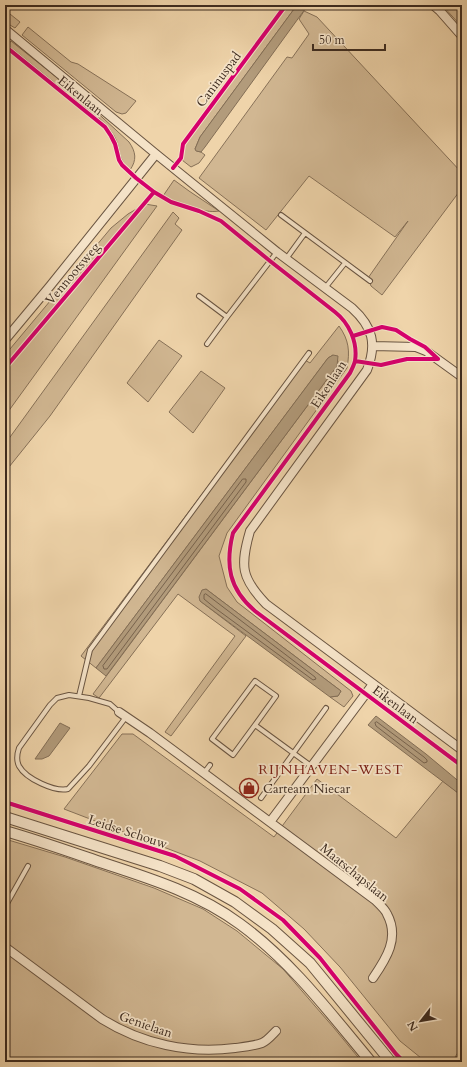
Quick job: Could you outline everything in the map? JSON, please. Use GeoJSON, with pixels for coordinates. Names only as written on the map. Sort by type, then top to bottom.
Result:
{"type":"FeatureCollection","features":[{"type":"Feature","properties":{"kind":"street"},"geometry":{"type":"LineString","coordinates":[[433,5],[462,36]]}},
{"type":"Feature","properties":{"kind":"street","name":"Eikenlaan"},"geometry":{"type":"LineString","coordinates":[[5,28],[156,154],[277,252],[352,308],[363,318],[369,330],[373,346],[373,354],[367,370],[250,531],[244,549],[244,566],[247,581],[266,604],[462,750]]}},
{"type":"Feature","properties":{"kind":"street","name":"Vennootsweg"},"geometry":{"type":"LineString","coordinates":[[5,340],[156,154]]}},
{"type":"Feature","properties":{"kind":"street"},"geometry":{"type":"LineString","coordinates":[[373,346],[416,347],[426,351],[462,377]]}},
{"type":"Feature","properties":{"kind":"street"},"geometry":{"type":"LineString","coordinates":[[270,822],[373,684]]}},
{"type":"Feature","properties":{"kind":"street","name":"Maatschapslaan"},"geometry":{"type":"LineString","coordinates":[[123,714],[375,900],[387,914],[392,931],[391,946],[383,963],[372,978]]}},
{"type":"Feature","properties":{"kind":"street","name":"Leidse Schouw"},"geometry":{"type":"LineString","coordinates":[[5,818],[160,866],[194,879],[235,902],[272,929],[310,963],[391,1062]]}},
{"type":"Feature","properties":{"kind":"street"},"geometry":{"type":"LineString","coordinates":[[5,831],[156,880],[210,905],[240,924],[295,973],[316,995],[371,1062]]}},
{"type":"Feature","properties":{"kind":"street","name":"Genielaan"},"geometry":{"type":"LineString","coordinates":[[5,946],[102,1019],[131,1034],[154,1042],[192,1049],[222,1049],[262,1043],[276,1032]]}},
{"type":"Feature","properties":{"kind":"lane"},"geometry":{"type":"LineString","coordinates":[[281,215],[370,281]]}},
{"type":"Feature","properties":{"kind":"lane"},"geometry":{"type":"LineString","coordinates":[[286,259],[306,233]]}},
{"type":"Feature","properties":{"kind":"lane"},"geometry":{"type":"LineString","coordinates":[[207,344],[277,252]]}},
{"type":"Feature","properties":{"kind":"lane"},"geometry":{"type":"LineString","coordinates":[[325,289],[345,263]]}},
{"type":"Feature","properties":{"kind":"lane"},"geometry":{"type":"LineString","coordinates":[[199,296],[227,317]]}},
{"type":"Feature","properties":{"kind":"lane"},"geometry":{"type":"LineString","coordinates":[[79,696],[90,650],[309,353]]}},
{"type":"Feature","properties":{"kind":"lane"},"geometry":{"type":"LineString","coordinates":[[256,681],[276,696],[255,725],[233,755],[212,739],[256,681]]}},
{"type":"Feature","properties":{"kind":"lane"},"geometry":{"type":"LineString","coordinates":[[69,695],[88,698],[110,704],[123,714],[89,766],[68,789],[64,790],[45,786],[26,774],[19,766],[17,755],[19,748],[50,705],[57,698],[69,695]]}},
{"type":"Feature","properties":{"kind":"lane"},"geometry":{"type":"LineString","coordinates":[[261,798],[326,708]]}},
{"type":"Feature","properties":{"kind":"lane"},"geometry":{"type":"LineString","coordinates":[[255,725],[311,766]]}},
{"type":"Feature","properties":{"kind":"lane"},"geometry":{"type":"LineString","coordinates":[[219,753],[223,747]]}},
{"type":"Feature","properties":{"kind":"lane"},"geometry":{"type":"LineString","coordinates":[[204,773],[210,765]]}},
{"type":"Feature","properties":{"kind":"lane"},"geometry":{"type":"LineString","coordinates":[[5,907],[28,866]]}},
{"type":"Feature","properties":{"kind":"shaded area"},"geometry":{"type":"Polygon","coordinates":[[[288,5],[297,5],[200,137],[195,149],[205,155],[199,163],[191,167],[182,160],[184,145],[288,5]]]}},
{"type":"Feature","properties":{"kind":"shaded area"},"geometry":{"type":"Polygon","coordinates":[[[442,5],[462,5],[462,27],[442,5]]]}},
{"type":"Feature","properties":{"kind":"shaded area"},"geometry":{"type":"Polygon","coordinates":[[[5,10],[20,22],[15,28],[5,22],[5,10]]]}},
{"type":"Feature","properties":{"kind":"shaded area"},"geometry":{"type":"Polygon","coordinates":[[[304,11],[317,17],[462,173],[462,188],[382,295],[371,286],[368,278],[408,221],[395,237],[309,176],[266,230],[199,178],[287,57],[292,58],[309,34],[299,19],[304,11]]]}},
{"type":"Feature","properties":{"kind":"shaded area"},"geometry":{"type":"Polygon","coordinates":[[[28,27],[71,62],[78,64],[136,101],[126,113],[122,114],[116,112],[22,35],[28,27]]]}},
{"type":"Feature","properties":{"kind":"shaded area"},"geometry":{"type":"Polygon","coordinates":[[[11,41],[70,88],[66,92],[8,45],[11,41]]]}},
{"type":"Feature","properties":{"kind":"shaded area"},"geometry":{"type":"Polygon","coordinates":[[[77,94],[129,142],[135,156],[134,163],[130,170],[121,157],[113,134],[95,114],[73,98],[77,94]]]}},
{"type":"Feature","properties":{"kind":"shaded area"},"geometry":{"type":"Polygon","coordinates":[[[174,180],[219,211],[206,211],[183,205],[163,196],[174,180]]]}},
{"type":"Feature","properties":{"kind":"shaded area"},"geometry":{"type":"Polygon","coordinates":[[[145,204],[157,206],[5,416],[5,355],[111,228],[128,214],[145,204]]]}},
{"type":"Feature","properties":{"kind":"shaded area"},"geometry":{"type":"Polygon","coordinates":[[[173,212],[179,218],[175,224],[182,230],[50,416],[5,472],[5,444],[173,212]]]}},
{"type":"Feature","properties":{"kind":"shaded area"},"geometry":{"type":"Polygon","coordinates":[[[339,326],[345,336],[348,346],[347,368],[227,533],[219,556],[227,587],[237,602],[351,691],[353,696],[344,707],[330,697],[338,696],[341,691],[206,589],[200,601],[246,636],[171,736],[165,732],[235,636],[178,594],[99,698],[93,694],[337,366],[338,361],[333,355],[328,358],[96,668],[81,656],[303,359],[310,363],[339,326]]]}},
{"type":"Feature","properties":{"kind":"shaded area"},"geometry":{"type":"Polygon","coordinates":[[[159,340],[182,356],[148,402],[127,383],[159,340]]]}},
{"type":"Feature","properties":{"kind":"shaded area"},"geometry":{"type":"Polygon","coordinates":[[[201,371],[225,388],[193,433],[169,412],[201,371]]]}},
{"type":"Feature","properties":{"kind":"shaded area"},"geometry":{"type":"Polygon","coordinates":[[[122,734],[133,734],[274,837],[317,779],[396,838],[443,781],[462,796],[462,1046],[452,1062],[426,1062],[400,1041],[340,967],[304,929],[262,893],[200,861],[64,809],[122,734]]]}},
{"type":"Feature","properties":{"kind":"shaded area"},"geometry":{"type":"Polygon","coordinates":[[[5,839],[65,857],[154,888],[203,909],[237,931],[283,969],[362,1062],[5,1062],[5,839]]]}},
{"type":"Feature","properties":{"kind":"water"},"geometry":{"type":"Polygon","coordinates":[[[297,5],[308,5],[205,147],[201,152],[196,151],[195,149],[200,137],[297,5]]]}},
{"type":"Feature","properties":{"kind":"water"},"geometry":{"type":"Polygon","coordinates":[[[333,355],[338,356],[337,366],[106,676],[96,668],[328,358],[333,355]]]}},
{"type":"Feature","properties":{"kind":"water"},"geometry":{"type":"Polygon","coordinates":[[[206,589],[341,691],[338,696],[330,697],[200,601],[199,597],[202,590],[206,589]]]}},
{"type":"Feature","properties":{"kind":"water"},"geometry":{"type":"Polygon","coordinates":[[[376,716],[426,754],[462,784],[462,796],[368,725],[376,716]]]}},
{"type":"Feature","properties":{"kind":"water"},"geometry":{"type":"Polygon","coordinates":[[[60,723],[70,728],[49,756],[42,759],[35,759],[60,723]]]}},
{"type":"Feature","properties":{"kind":"water"},"geometry":{"type":"Polygon","coordinates":[[[462,1049],[462,1062],[453,1062],[462,1049]]]}},
{"type":"Feature","properties":{"kind":"cycle path","name":"Caninuspad"},"geometry":{"type":"LineString","coordinates":[[173,168],[181,158],[183,144],[286,5]]}},
{"type":"Feature","properties":{"kind":"cycle path"},"geometry":{"type":"LineString","coordinates":[[5,46],[105,127],[115,144],[119,160],[122,165],[136,178],[154,192],[171,202],[199,211],[221,221],[340,316],[348,327],[354,340],[356,354],[350,373],[233,533],[229,556],[231,576],[239,594],[255,611],[462,766]]}},
{"type":"Feature","properties":{"kind":"cycle path"},"geometry":{"type":"LineString","coordinates":[[5,368],[154,192]]}},
{"type":"Feature","properties":{"kind":"cycle path"},"geometry":{"type":"LineString","coordinates":[[353,336],[382,327],[396,330],[425,347],[438,359]]}},
{"type":"Feature","properties":{"kind":"cycle path"},"geometry":{"type":"LineString","coordinates":[[355,361],[381,365],[407,359],[438,359]]}},
{"type":"Feature","properties":{"kind":"cycle path"},"geometry":{"type":"LineString","coordinates":[[5,802],[175,856],[240,889],[283,920],[320,958],[404,1062]]}},
{"type":"Feature","properties":{"kind":"place","name":"Carteam Niecar"},"geometry":{"type":"Point","coordinates":[249,788]}},
{"type":"Feature","properties":{"kind":"district","name":"RIJNHAVEN-WEST"},"geometry":{"type":"Point","coordinates":[331,769]}}]}
